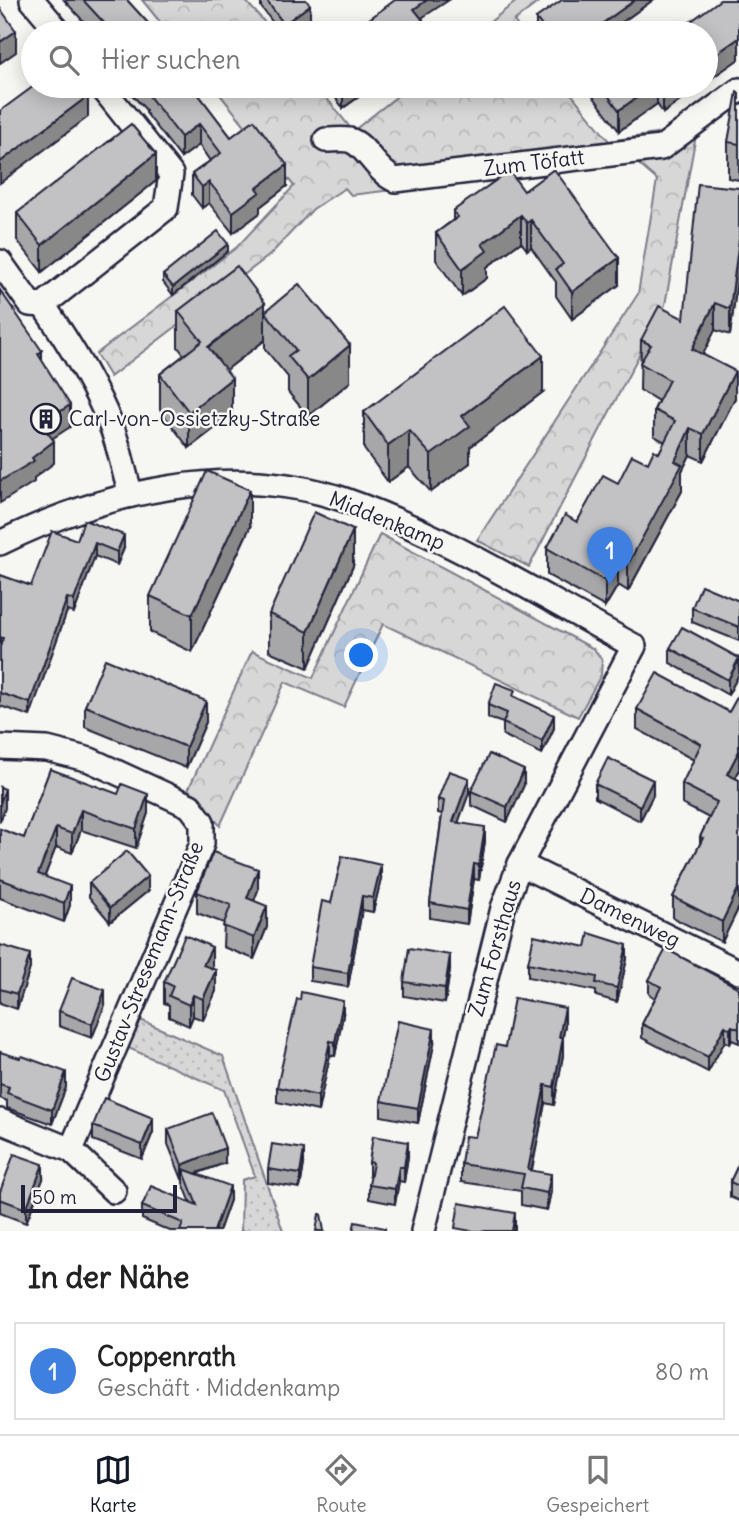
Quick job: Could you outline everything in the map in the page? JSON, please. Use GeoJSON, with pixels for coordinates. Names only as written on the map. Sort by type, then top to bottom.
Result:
{"type":"FeatureCollection","features":[{"type":"Feature","properties":{"kind":"street"},"geometry":{"type":"LineString","coordinates":[[32,0],[50,21]]}},
{"type":"Feature","properties":{"kind":"street","name":"Zum Töfatt"},"geometry":{"type":"LineString","coordinates":[[326,140],[351,140],[360,146],[384,175],[396,180],[589,157],[661,148],[739,90]]}},
{"type":"Feature","properties":{"kind":"street"},"geometry":{"type":"LineString","coordinates":[[0,262],[30,304],[43,305],[166,208],[171,174],[111,98]]}},
{"type":"Feature","properties":{"kind":"street"},"geometry":{"type":"LineString","coordinates":[[43,305],[69,342],[90,379],[113,430],[131,495]]}},
{"type":"Feature","properties":{"kind":"street","name":"Middenkamp"},"geometry":{"type":"LineString","coordinates":[[0,543],[41,522],[131,495],[168,488],[227,483],[285,486],[343,499],[395,520],[634,646]]}},
{"type":"Feature","properties":{"kind":"street","name":"Zum Forsthaus"},"geometry":{"type":"LineString","coordinates":[[423,1231],[503,908],[520,864],[634,646]]}},
{"type":"Feature","properties":{"kind":"street","name":"Gustav-Stresemann-Straße"},"geometry":{"type":"LineString","coordinates":[[0,747],[47,749],[90,760],[190,806],[202,822],[202,844],[71,1150]]}},
{"type":"Feature","properties":{"kind":"street","name":"Damenweg"},"geometry":{"type":"LineString","coordinates":[[520,864],[739,972]]}},
{"type":"Feature","properties":{"kind":"street"},"geometry":{"type":"LineString","coordinates":[[0,1121],[71,1150],[114,1191]]}},
{"type":"Feature","properties":{"kind":"green space"},"geometry":{"type":"Polygon","coordinates":[[[142,0],[245,0],[263,21],[159,21],[142,0]]]}},
{"type":"Feature","properties":{"kind":"green space"},"geometry":{"type":"Polygon","coordinates":[[[518,0],[541,0],[514,21],[491,21],[518,0]]]}},
{"type":"Feature","properties":{"kind":"green space"},"geometry":{"type":"Polygon","coordinates":[[[739,77],[739,104],[696,135],[665,305],[529,567],[477,540],[638,294],[657,180],[635,161],[351,195],[345,188],[313,209],[270,255],[110,377],[96,354],[237,247],[294,186],[223,98],[327,98],[353,131],[395,98],[575,98],[609,141],[662,133],[710,98],[718,98],[718,92],[739,77]]]}},
{"type":"Feature","properties":{"kind":"green space"},"geometry":{"type":"Polygon","coordinates":[[[380,534],[594,649],[602,660],[601,675],[578,717],[383,624],[344,707],[285,682],[220,826],[199,796],[188,790],[252,651],[313,678],[380,534]]]}},
{"type":"Feature","properties":{"kind":"green space"},"geometry":{"type":"Polygon","coordinates":[[[136,1018],[223,1056],[283,1231],[241,1231],[242,1180],[255,1176],[224,1090],[124,1046],[136,1018]]]}},
{"type":"Feature","properties":{"kind":"building"},"geometry":{"type":"Polygon","coordinates":[[[83,0],[127,0],[146,21],[102,21],[83,0]]]}},
{"type":"Feature","properties":{"kind":"building"},"geometry":{"type":"Polygon","coordinates":[[[266,0],[306,0],[310,5],[288,21],[282,21],[266,0]]]}},
{"type":"Feature","properties":{"kind":"building"},"geometry":{"type":"Polygon","coordinates":[[[395,0],[427,0],[414,9],[422,21],[367,21],[395,0]]]}},
{"type":"Feature","properties":{"kind":"building"},"geometry":{"type":"Polygon","coordinates":[[[562,0],[635,0],[606,21],[538,21],[536,18],[562,0]]]}},
{"type":"Feature","properties":{"kind":"building"},"geometry":{"type":"Polygon","coordinates":[[[720,0],[739,0],[739,38],[718,53],[718,21],[691,21],[720,0]]]}},
{"type":"Feature","properties":{"kind":"building"},"geometry":{"type":"Polygon","coordinates":[[[0,8],[16,31],[0,42],[0,8]]]}},
{"type":"Feature","properties":{"kind":"building"},"geometry":{"type":"Polygon","coordinates":[[[737,92],[739,93],[739,144],[728,142],[737,92]]]}},
{"type":"Feature","properties":{"kind":"building"},"geometry":{"type":"Polygon","coordinates":[[[21,96],[21,98],[85,98],[0,162],[0,111],[21,96]]]}},
{"type":"Feature","properties":{"kind":"building"},"geometry":{"type":"Polygon","coordinates":[[[151,98],[201,98],[231,137],[254,120],[287,165],[257,188],[260,192],[233,212],[209,182],[202,187],[192,174],[221,153],[199,124],[181,137],[151,98]]]}},
{"type":"Feature","properties":{"kind":"building"},"geometry":{"type":"Polygon","coordinates":[[[610,98],[636,98],[619,110],[610,98]]]}},
{"type":"Feature","properties":{"kind":"building"},"geometry":{"type":"Polygon","coordinates":[[[131,124],[156,154],[42,245],[17,213],[131,124]]]}},
{"type":"Feature","properties":{"kind":"building"},"geometry":{"type":"Polygon","coordinates":[[[554,169],[619,258],[572,292],[556,269],[563,264],[531,220],[527,223],[521,215],[482,244],[487,251],[462,269],[436,233],[458,217],[453,211],[509,171],[524,191],[554,169]]]}},
{"type":"Feature","properties":{"kind":"building"},"geometry":{"type":"Polygon","coordinates":[[[698,184],[739,188],[739,239],[730,309],[715,303],[692,349],[735,371],[703,434],[690,428],[675,461],[682,465],[628,564],[618,559],[605,581],[547,548],[565,515],[577,522],[603,475],[618,483],[632,455],[648,463],[654,450],[659,453],[675,421],[654,410],[669,380],[640,363],[651,345],[641,340],[659,306],[684,319],[698,184]]]}},
{"type":"Feature","properties":{"kind":"building"},"geometry":{"type":"Polygon","coordinates":[[[218,231],[228,244],[173,287],[163,275],[218,231]]]}},
{"type":"Feature","properties":{"kind":"building"},"geometry":{"type":"Polygon","coordinates":[[[237,266],[265,303],[208,347],[232,378],[189,412],[160,374],[202,341],[178,311],[237,266]]]}},
{"type":"Feature","properties":{"kind":"building"},"geometry":{"type":"Polygon","coordinates":[[[299,284],[350,345],[308,380],[288,356],[296,350],[265,312],[299,284]]]}},
{"type":"Feature","properties":{"kind":"building"},"geometry":{"type":"Polygon","coordinates":[[[0,290],[42,351],[38,354],[70,405],[41,424],[54,441],[32,458],[34,461],[0,481],[0,290]]]}},
{"type":"Feature","properties":{"kind":"building"},"geometry":{"type":"Polygon","coordinates":[[[505,306],[543,356],[462,416],[470,426],[431,455],[409,430],[388,445],[364,412],[505,306]]]}},
{"type":"Feature","properties":{"kind":"building"},"geometry":{"type":"Polygon","coordinates":[[[207,471],[250,490],[192,615],[150,596],[207,471]]]}},
{"type":"Feature","properties":{"kind":"building"},"geometry":{"type":"Polygon","coordinates":[[[314,512],[353,530],[308,632],[269,614],[314,512]]]}},
{"type":"Feature","properties":{"kind":"building"},"geometry":{"type":"Polygon","coordinates":[[[84,520],[124,535],[117,552],[95,543],[74,600],[67,598],[30,703],[0,693],[0,647],[3,638],[0,637],[0,575],[31,586],[52,531],[77,540],[84,520]]]}},
{"type":"Feature","properties":{"kind":"building"},"geometry":{"type":"Polygon","coordinates":[[[701,585],[739,601],[739,627],[692,608],[701,585]]]}},
{"type":"Feature","properties":{"kind":"building"},"geometry":{"type":"Polygon","coordinates":[[[682,627],[739,658],[728,680],[670,648],[682,627]]]}},
{"type":"Feature","properties":{"kind":"building"},"geometry":{"type":"Polygon","coordinates":[[[105,659],[206,701],[186,747],[85,706],[105,659]]]}},
{"type":"Feature","properties":{"kind":"building"},"geometry":{"type":"Polygon","coordinates":[[[657,673],[729,712],[739,694],[739,751],[727,774],[739,780],[739,887],[722,922],[673,897],[703,838],[700,837],[717,802],[682,784],[701,744],[637,709],[657,673]]]}},
{"type":"Feature","properties":{"kind":"building"},"geometry":{"type":"Polygon","coordinates":[[[496,683],[515,690],[513,696],[554,715],[542,741],[503,723],[507,713],[488,705],[496,683]]]}},
{"type":"Feature","properties":{"kind":"building"},"geometry":{"type":"Polygon","coordinates":[[[489,754],[524,770],[507,807],[471,791],[489,754]]]}},
{"type":"Feature","properties":{"kind":"building"},"geometry":{"type":"Polygon","coordinates":[[[608,758],[653,780],[640,806],[595,784],[608,758]]]}},
{"type":"Feature","properties":{"kind":"building"},"geometry":{"type":"Polygon","coordinates":[[[50,769],[118,794],[122,784],[148,794],[136,829],[81,810],[72,834],[56,828],[38,874],[70,886],[64,903],[0,879],[0,829],[24,838],[50,769]]]}},
{"type":"Feature","properties":{"kind":"building"},"geometry":{"type":"Polygon","coordinates":[[[449,771],[469,778],[453,822],[485,827],[479,865],[474,864],[467,910],[430,903],[444,801],[438,799],[449,771]]]}},
{"type":"Feature","properties":{"kind":"building"},"geometry":{"type":"Polygon","coordinates":[[[0,787],[5,789],[0,803],[0,787]]]}},
{"type":"Feature","properties":{"kind":"building"},"geometry":{"type":"Polygon","coordinates":[[[127,851],[148,876],[110,908],[89,883],[127,851]]]}},
{"type":"Feature","properties":{"kind":"building"},"geometry":{"type":"Polygon","coordinates":[[[213,852],[258,869],[247,898],[267,906],[254,938],[223,926],[231,905],[197,892],[213,852]]]}},
{"type":"Feature","properties":{"kind":"building"},"geometry":{"type":"Polygon","coordinates":[[[342,856],[381,865],[373,898],[362,896],[348,973],[310,967],[322,901],[331,903],[342,856]]]}},
{"type":"Feature","properties":{"kind":"building"},"geometry":{"type":"Polygon","coordinates":[[[589,933],[627,945],[617,988],[596,983],[597,977],[528,963],[534,935],[586,947],[589,933]]]}},
{"type":"Feature","properties":{"kind":"building"},"geometry":{"type":"Polygon","coordinates":[[[185,935],[212,947],[203,965],[216,970],[203,999],[193,995],[189,1005],[169,996],[173,986],[164,982],[185,935]]]}},
{"type":"Feature","properties":{"kind":"building"},"geometry":{"type":"Polygon","coordinates":[[[0,945],[30,954],[17,994],[0,989],[0,945]]]}},
{"type":"Feature","properties":{"kind":"building"},"geometry":{"type":"Polygon","coordinates":[[[409,948],[450,955],[445,988],[404,982],[409,948]]]}},
{"type":"Feature","properties":{"kind":"building"},"geometry":{"type":"Polygon","coordinates":[[[666,949],[739,988],[739,1029],[725,1026],[708,1057],[642,1024],[661,987],[649,980],[666,949]]]}},
{"type":"Feature","properties":{"kind":"building"},"geometry":{"type":"Polygon","coordinates":[[[72,978],[105,990],[92,1024],[59,1011],[72,978]]]}},
{"type":"Feature","properties":{"kind":"building"},"geometry":{"type":"Polygon","coordinates":[[[301,992],[343,1001],[335,1042],[330,1041],[318,1096],[277,1087],[297,999],[300,1000],[301,992]]]}},
{"type":"Feature","properties":{"kind":"building"},"geometry":{"type":"Polygon","coordinates":[[[514,998],[565,1008],[554,1087],[545,1085],[528,1170],[551,1174],[547,1193],[521,1188],[524,1174],[461,1164],[465,1136],[475,1137],[496,1045],[505,1047],[514,998]]]}},
{"type":"Feature","properties":{"kind":"building"},"geometry":{"type":"Polygon","coordinates":[[[398,1021],[434,1029],[418,1108],[381,1101],[398,1021]]]}},
{"type":"Feature","properties":{"kind":"building"},"geometry":{"type":"Polygon","coordinates":[[[0,1052],[20,1058],[22,1056],[66,1072],[52,1110],[7,1093],[9,1087],[0,1084],[0,1052]]]}},
{"type":"Feature","properties":{"kind":"building"},"geometry":{"type":"Polygon","coordinates":[[[104,1098],[153,1118],[142,1145],[93,1126],[104,1098]]]}},
{"type":"Feature","properties":{"kind":"building"},"geometry":{"type":"Polygon","coordinates":[[[212,1113],[225,1148],[182,1165],[168,1129],[212,1113]]]}},
{"type":"Feature","properties":{"kind":"building"},"geometry":{"type":"Polygon","coordinates":[[[373,1136],[408,1142],[404,1167],[399,1167],[395,1189],[369,1185],[373,1163],[369,1162],[373,1136]]]}},
{"type":"Feature","properties":{"kind":"building"},"geometry":{"type":"Polygon","coordinates":[[[272,1144],[304,1149],[300,1174],[268,1169],[272,1144]]]}},
{"type":"Feature","properties":{"kind":"building"},"geometry":{"type":"Polygon","coordinates":[[[14,1154],[43,1164],[26,1209],[0,1199],[14,1154]]]}},
{"type":"Feature","properties":{"kind":"building"},"geometry":{"type":"Polygon","coordinates":[[[739,1163],[739,1186],[730,1182],[739,1163]]]}},
{"type":"Feature","properties":{"kind":"building"},"geometry":{"type":"Polygon","coordinates":[[[183,1169],[230,1186],[214,1231],[180,1231],[183,1223],[142,1206],[151,1186],[197,1205],[183,1169]]]}},
{"type":"Feature","properties":{"kind":"building"},"geometry":{"type":"Polygon","coordinates":[[[459,1203],[515,1213],[512,1231],[471,1231],[455,1228],[459,1203]]]}},
{"type":"Feature","properties":{"kind":"building"},"geometry":{"type":"Polygon","coordinates":[[[321,1214],[324,1231],[316,1231],[321,1214]]]}},
{"type":"Feature","properties":{"kind":"building"},"geometry":{"type":"Polygon","coordinates":[[[355,1222],[385,1228],[385,1231],[353,1231],[355,1222]]]}},
{"type":"Feature","properties":{"kind":"place","name":"Carl-von-Ossietzky-Straße"},"geometry":{"type":"Point","coordinates":[46,419]}},
{"type":"Feature","properties":{"kind":"place","name":"Coppenrath"},"geometry":{"type":"Point","coordinates":[610,585]}}]}
